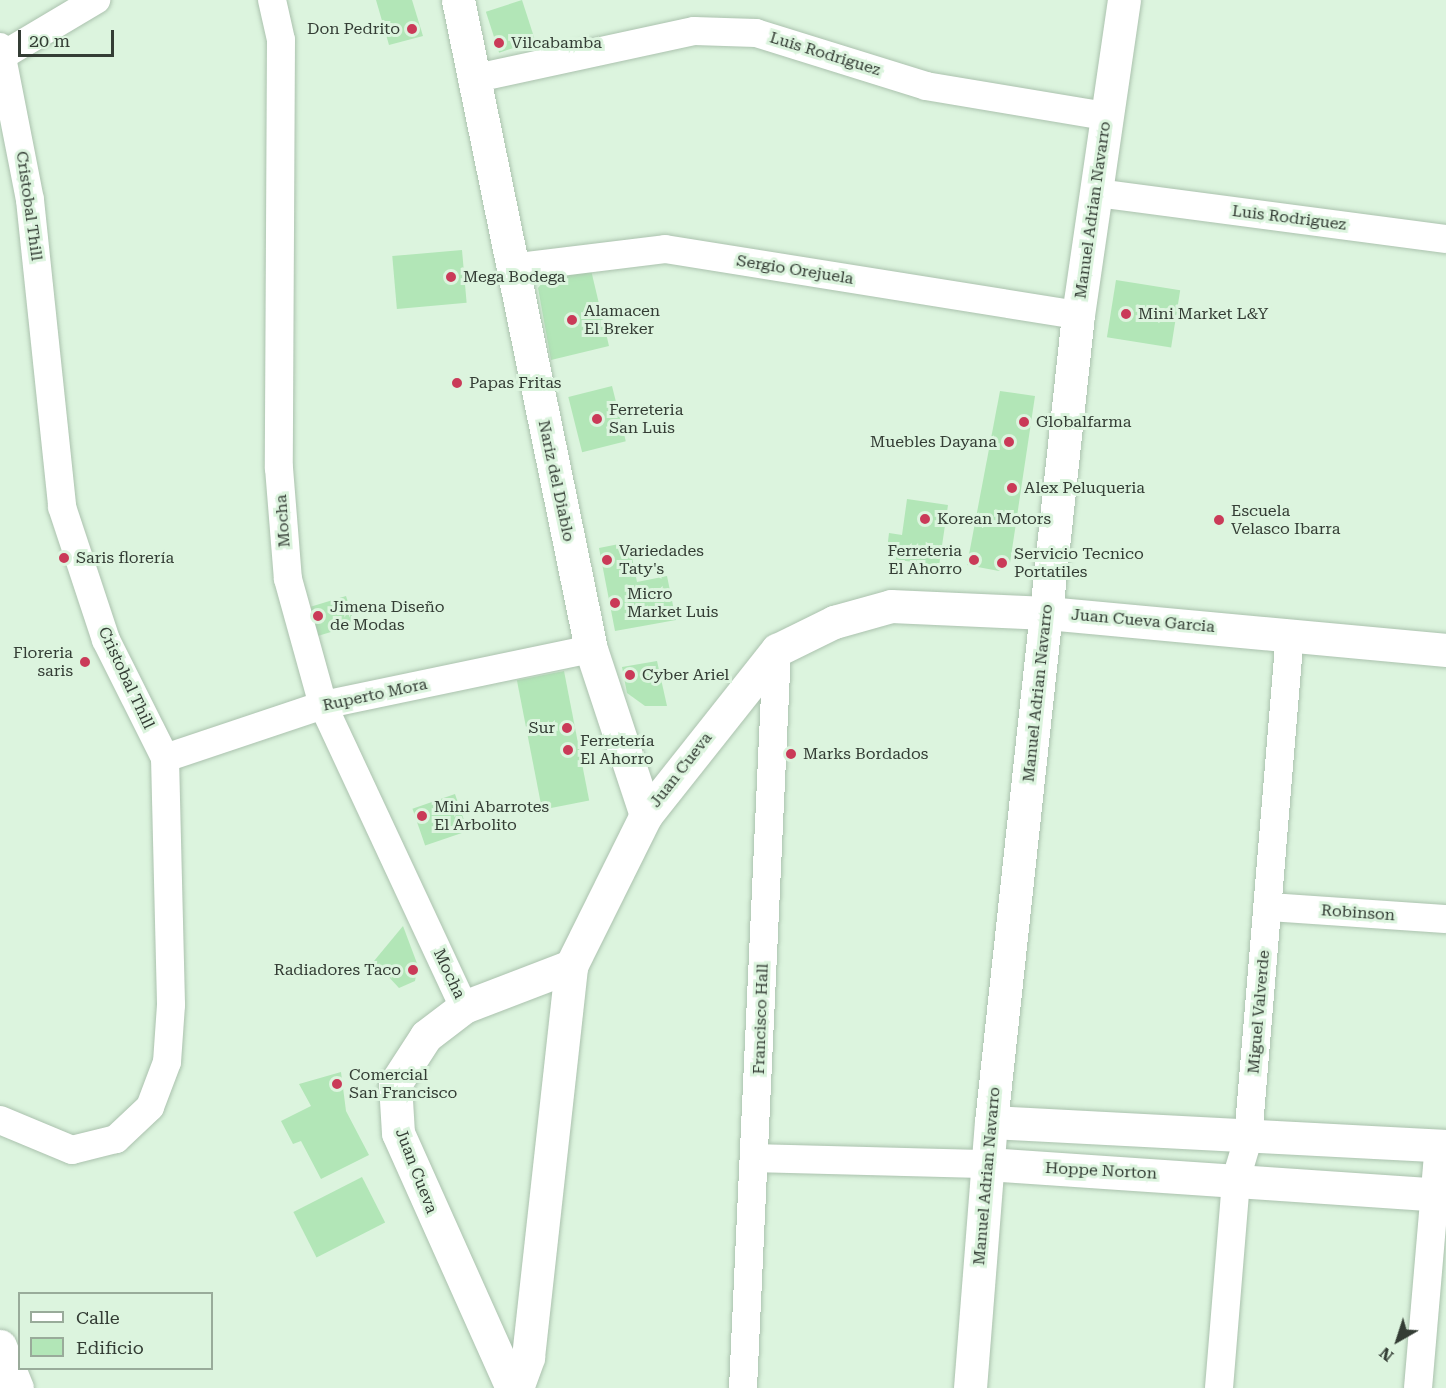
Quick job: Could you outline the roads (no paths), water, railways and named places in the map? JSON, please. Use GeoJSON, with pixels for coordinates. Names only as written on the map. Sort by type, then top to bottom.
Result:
{"type":"FeatureCollection","features":[{"type":"Feature","properties":{"kind":"street"},"geometry":{"type":"LineString","coordinates":[[1,53],[96,0]]}},
{"type":"Feature","properties":{"kind":"street","name":"Mocha"},"geometry":{"type":"LineString","coordinates":[[272,0],[281,40],[279,468],[288,579],[323,705],[464,1007]]}},
{"type":"Feature","properties":{"kind":"street","name":"Nariz del Diablo"},"geometry":{"type":"LineString","coordinates":[[458,0],[472,79],[591,649],[646,815]]}},
{"type":"Feature","properties":{"kind":"street","name":"Manuel Adrian Navarro"},"geometry":{"type":"LineString","coordinates":[[970,1388],[991,1122],[1078,315],[1124,0]]}},
{"type":"Feature","properties":{"kind":"street","name":"Luis Rodriguez"},"geometry":{"type":"LineString","coordinates":[[472,79],[694,31],[756,33],[926,86],[1106,116]]}},
{"type":"Feature","properties":{"kind":"street","name":"Cristobal Thill"},"geometry":{"type":"LineString","coordinates":[[0,1120],[72,1150],[116,1139],[150,1107],[167,1062],[171,1005],[165,758],[106,640],[62,507],[30,200],[1,53]]}},
{"type":"Feature","properties":{"kind":"street","name":"Luis Rodriguez"},"geometry":{"type":"LineString","coordinates":[[1097,194],[1446,238]]}},
{"type":"Feature","properties":{"kind":"street","name":"Sergio Orejuela"},"geometry":{"type":"LineString","coordinates":[[511,268],[665,249],[1078,315]]}},
{"type":"Feature","properties":{"kind":"street","name":"Juan Cueva Garcia"},"geometry":{"type":"LineString","coordinates":[[777,650],[834,621],[891,606],[1047,613],[1446,650]]}},
{"type":"Feature","properties":{"kind":"street","name":"Miguel Valverde"},"geometry":{"type":"LineString","coordinates":[[1219,1388],[1236,1179],[1248,1139],[1290,634]]}},
{"type":"Feature","properties":{"kind":"street","name":"Ruperto Mora"},"geometry":{"type":"LineString","coordinates":[[165,758],[323,705],[591,649]]}},
{"type":"Feature","properties":{"kind":"street","name":"Juan Cueva"},"geometry":{"type":"LineString","coordinates":[[517,1388],[528,1357],[571,966],[646,815],[777,650]]}},
{"type":"Feature","properties":{"kind":"street","name":"Francisco Hall"},"geometry":{"type":"LineString","coordinates":[[743,1388],[756,1158],[777,650]]}},
{"type":"Feature","properties":{"kind":"street","name":"Robinson"},"geometry":{"type":"LineString","coordinates":[[1269,908],[1446,919]]}},
{"type":"Feature","properties":{"kind":"street","name":"Juan Cueva"},"geometry":{"type":"LineString","coordinates":[[512,1388],[398,1132],[395,1084],[426,1036],[464,1007],[571,966]]}},
{"type":"Feature","properties":{"kind":"street"},"geometry":{"type":"LineString","coordinates":[[991,1122],[1248,1139],[1442,1145],[1440,1195],[1418,1388]]}},
{"type":"Feature","properties":{"kind":"street","name":"Hoppe Norton"},"geometry":{"type":"LineString","coordinates":[[756,1158],[987,1164],[1236,1179],[1440,1195]]}},
{"type":"Feature","properties":{"kind":"street"},"geometry":{"type":"LineString","coordinates":[[0,1346],[17,1388]]}},
{"type":"Feature","properties":{"kind":"place","name":"Don Pedrito"},"geometry":{"type":"Point","coordinates":[412,29]}},
{"type":"Feature","properties":{"kind":"place","name":"Vilcabamba"},"geometry":{"type":"Point","coordinates":[499,43]}},
{"type":"Feature","properties":{"kind":"place","name":"Mega Bodega"},"geometry":{"type":"Point","coordinates":[451,277]}},
{"type":"Feature","properties":{"kind":"place","name":"Mini Market L&Y"},"geometry":{"type":"Point","coordinates":[1126,314]}},
{"type":"Feature","properties":{"kind":"place","name":"Alamacen El Breker"},"geometry":{"type":"Point","coordinates":[572,320]}},
{"type":"Feature","properties":{"kind":"place","name":"Papas Fritas"},"geometry":{"type":"Point","coordinates":[457,383]}},
{"type":"Feature","properties":{"kind":"place","name":"Ferreteria San Luis"},"geometry":{"type":"Point","coordinates":[597,419]}},
{"type":"Feature","properties":{"kind":"place","name":"Globalfarma"},"geometry":{"type":"Point","coordinates":[1024,422]}},
{"type":"Feature","properties":{"kind":"place","name":"Muebles Dayana"},"geometry":{"type":"Point","coordinates":[1009,442]}},
{"type":"Feature","properties":{"kind":"place","name":"Alex Peluqueria"},"geometry":{"type":"Point","coordinates":[1012,488]}},
{"type":"Feature","properties":{"kind":"place","name":"Korean Motors"},"geometry":{"type":"Point","coordinates":[925,519]}},
{"type":"Feature","properties":{"kind":"place","name":"Escuela Velasco Ibarra"},"geometry":{"type":"Point","coordinates":[1219,520]}},
{"type":"Feature","properties":{"kind":"place","name":"Saris florería"},"geometry":{"type":"Point","coordinates":[64,558]}},
{"type":"Feature","properties":{"kind":"place","name":"Variedades Taty's"},"geometry":{"type":"Point","coordinates":[607,560]}},
{"type":"Feature","properties":{"kind":"place","name":"Ferreteria El Ahorro"},"geometry":{"type":"Point","coordinates":[974,560]}},
{"type":"Feature","properties":{"kind":"place","name":"Servicio Tecnico Portatiles"},"geometry":{"type":"Point","coordinates":[1002,563]}},
{"type":"Feature","properties":{"kind":"place","name":"Micro Market Luis"},"geometry":{"type":"Point","coordinates":[615,603]}},
{"type":"Feature","properties":{"kind":"place","name":"Jimena Diseño de Modas"},"geometry":{"type":"Point","coordinates":[318,616]}},
{"type":"Feature","properties":{"kind":"place","name":"Floreria saris"},"geometry":{"type":"Point","coordinates":[85,662]}},
{"type":"Feature","properties":{"kind":"place","name":"Cyber Ariel"},"geometry":{"type":"Point","coordinates":[630,675]}},
{"type":"Feature","properties":{"kind":"place","name":"Sur"},"geometry":{"type":"Point","coordinates":[567,728]}},
{"type":"Feature","properties":{"kind":"place","name":"Ferretería El Ahorro"},"geometry":{"type":"Point","coordinates":[568,750]}},
{"type":"Feature","properties":{"kind":"place","name":"Marks Bordados"},"geometry":{"type":"Point","coordinates":[791,754]}},
{"type":"Feature","properties":{"kind":"place","name":"Mini Abarrotes El Arbolito"},"geometry":{"type":"Point","coordinates":[422,816]}},
{"type":"Feature","properties":{"kind":"place","name":"Radiadores Taco"},"geometry":{"type":"Point","coordinates":[413,970]}},
{"type":"Feature","properties":{"kind":"place","name":"Comercial San Francisco"},"geometry":{"type":"Point","coordinates":[337,1084]}}]}
